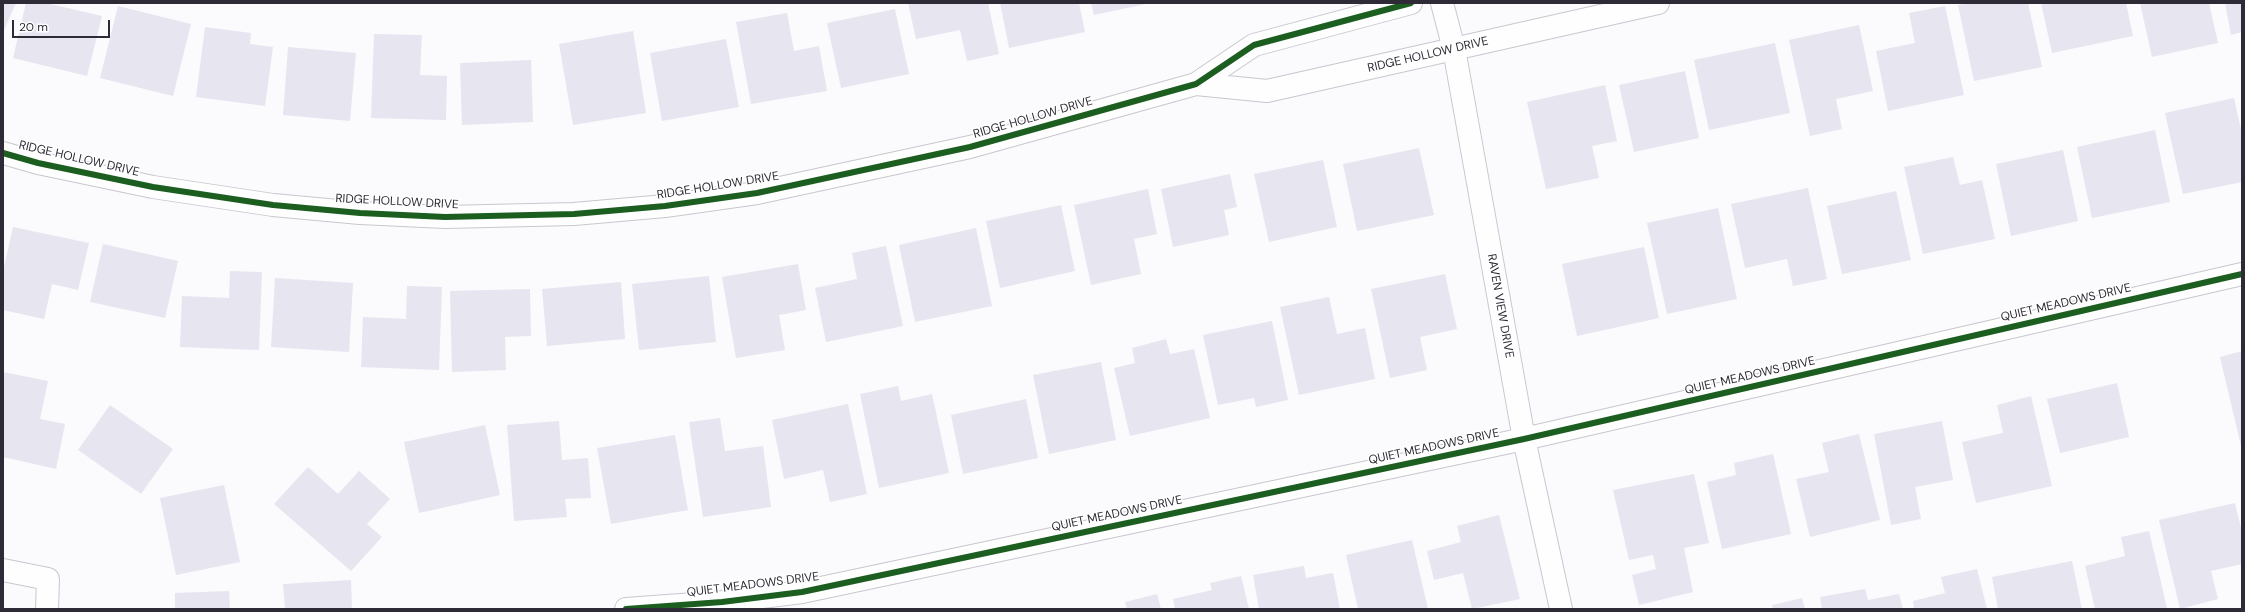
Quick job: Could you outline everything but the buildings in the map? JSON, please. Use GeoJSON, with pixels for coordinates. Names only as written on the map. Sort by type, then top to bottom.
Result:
{"type":"FeatureCollection","features":[{"type":"Feature","properties":{"kind":"street","name":"RIDGE HOLLOW DRIVE"},"geometry":{"type":"LineString","coordinates":[[3,153],[38,163],[153,187],[273,205],[360,213],[445,217],[574,214],[665,206],[756,193],[970,147],[1196,84],[1254,45],[1411,3]]}},
{"type":"Feature","properties":{"kind":"street","name":"RAVEN VIEW DRIVE"},"geometry":{"type":"LineString","coordinates":[[1442,3],[1454,49],[1524,439],[1562,609]]}},
{"type":"Feature","properties":{"kind":"street","name":"RIDGE HOLLOW DRIVE"},"geometry":{"type":"LineString","coordinates":[[1196,84],[1267,91],[1658,3]]}},
{"type":"Feature","properties":{"kind":"street","name":"QUIET MEADOWS DRIVE"},"geometry":{"type":"LineString","coordinates":[[626,609],[722,602],[802,592],[1524,439],[2242,274]]}},
{"type":"Feature","properties":{"kind":"street"},"geometry":{"type":"LineString","coordinates":[[3,570],[48,579],[47,609]]}},
{"type":"Feature","properties":{"kind":"cycle path"},"geometry":{"type":"LineString","coordinates":[[3,153],[38,163],[153,187],[273,205],[360,213],[445,217],[574,214],[665,206],[757,193],[970,147],[1196,84],[1254,45],[1411,3]]}},
{"type":"Feature","properties":{"kind":"cycle path"},"geometry":{"type":"LineString","coordinates":[[626,609],[722,602],[802,592],[1524,439],[2242,274]]}}]}
